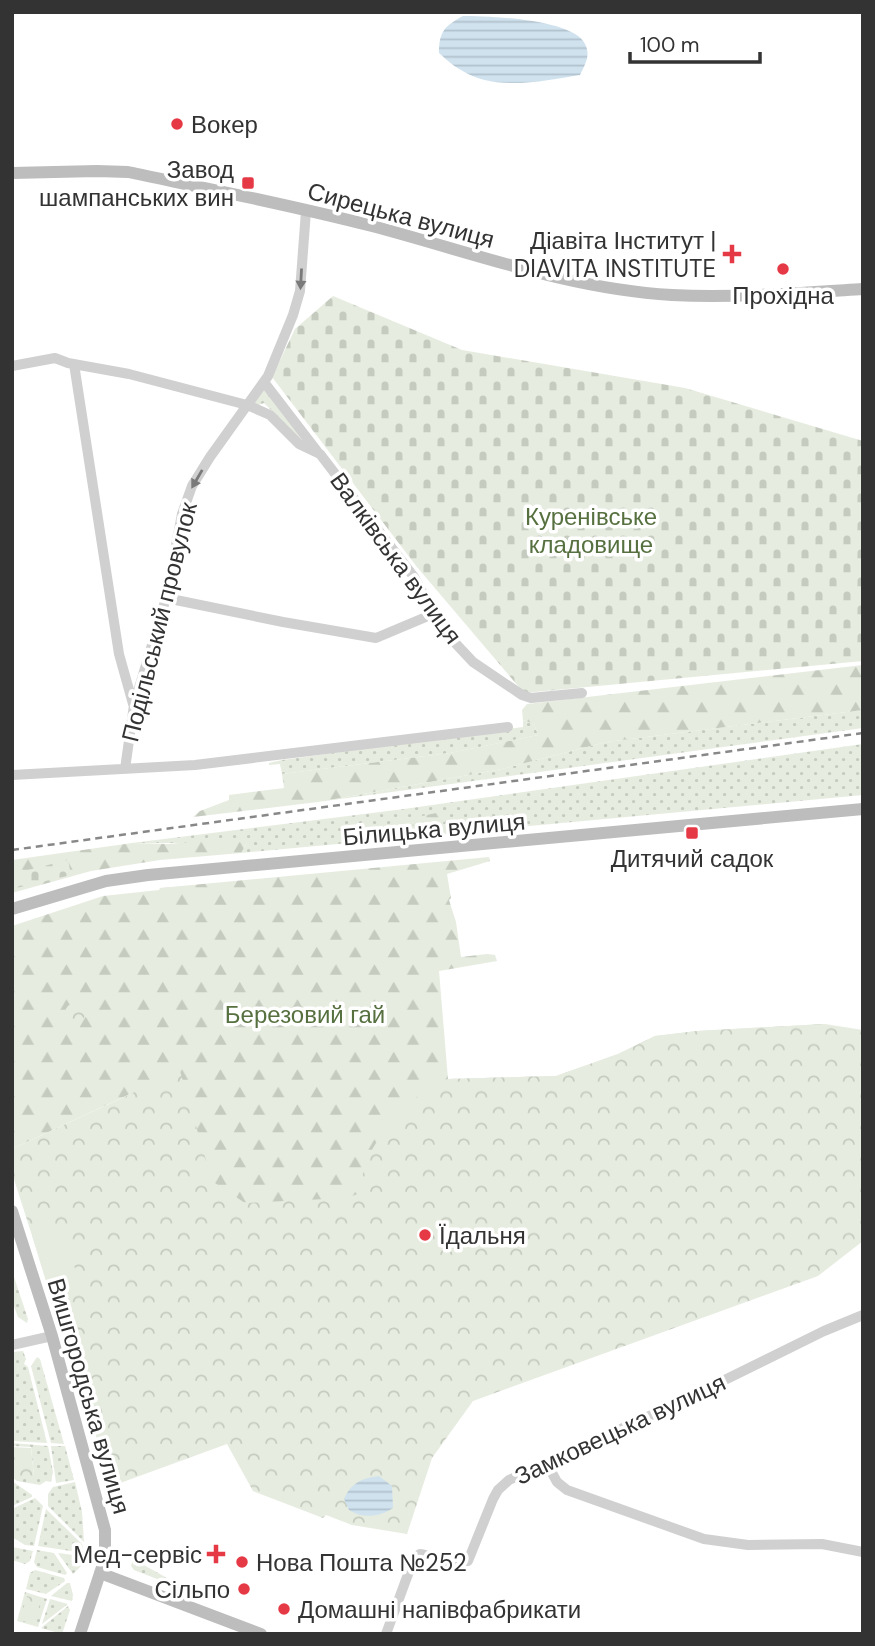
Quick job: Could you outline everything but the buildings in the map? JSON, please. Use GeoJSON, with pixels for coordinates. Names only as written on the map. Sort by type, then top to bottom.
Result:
{"type":"FeatureCollection","features":[{"type":"Feature","properties":{"kind":"main road","name":"Сирецька вулиця"},"geometry":{"type":"LineString","coordinates":[[12,173],[128,172],[371,226],[521,269],[611,288],[671,295],[863,289]]}},
{"type":"Feature","properties":{"kind":"main road","name":"Білицька вулиця"},"geometry":{"type":"LineString","coordinates":[[12,909],[106,881],[148,875],[863,809]]}},
{"type":"Feature","properties":{"kind":"main road","name":"Вишгородська вулиця"},"geometry":{"type":"LineString","coordinates":[[12,1211],[52,1336],[105,1530],[106,1552],[80,1634]]}},
{"type":"Feature","properties":{"kind":"main road"},"geometry":{"type":"LineString","coordinates":[[100,1573],[261,1634]]}},
{"type":"Feature","properties":{"kind":"street","name":"Подільський провулок"},"geometry":{"type":"LineString","coordinates":[[125,769],[134,705],[166,598],[182,514],[192,486],[264,382],[293,315],[300,291],[306,211]]}},
{"type":"Feature","properties":{"kind":"street","name":"Валківська вулиця"},"geometry":{"type":"LineString","coordinates":[[12,366],[55,358],[247,405],[270,415],[299,444],[320,454],[414,577],[443,630],[473,662],[522,695],[531,698],[582,694]]}},
{"type":"Feature","properties":{"kind":"street"},"geometry":{"type":"LineString","coordinates":[[74,364],[119,654],[134,705]]}},
{"type":"Feature","properties":{"kind":"street"},"geometry":{"type":"LineString","coordinates":[[264,382],[320,454]]}},
{"type":"Feature","properties":{"kind":"street"},"geometry":{"type":"LineString","coordinates":[[166,598],[376,638],[433,614]]}},
{"type":"Feature","properties":{"kind":"street"},"geometry":{"type":"LineString","coordinates":[[12,775],[195,765],[508,727]]}},
{"type":"Feature","properties":{"kind":"street","name":"Замковецька вулиця"},"geometry":{"type":"LineString","coordinates":[[386,1634],[414,1558],[425,1554],[455,1563],[463,1564],[468,1561],[498,1490],[509,1480],[863,1315]]}},
{"type":"Feature","properties":{"kind":"street"},"geometry":{"type":"LineString","coordinates":[[12,1345],[52,1336]]}},
{"type":"Feature","properties":{"kind":"street"},"geometry":{"type":"LineString","coordinates":[[547,1462],[557,1482],[567,1490],[704,1539],[748,1545],[822,1544],[863,1552]]}},
{"type":"Feature","properties":{"kind":"green space","name":"Куренівське кладовище"},"geometry":{"type":"Polygon","coordinates":[[[333,296],[462,350],[685,388],[863,441],[863,661],[524,693],[417,567],[272,377],[295,329],[333,296]]]}},
{"type":"Feature","properties":{"kind":"green space"},"geometry":{"type":"Polygon","coordinates":[[[262,389],[266,389],[306,441],[264,403],[256,406],[253,404],[262,389]]]}},
{"type":"Feature","properties":{"kind":"green space"},"geometry":{"type":"Polygon","coordinates":[[[863,665],[863,710],[606,742],[502,769],[318,802],[193,817],[200,811],[229,800],[229,795],[284,788],[282,774],[450,753],[538,735],[534,724],[523,720],[522,710],[527,704],[863,665]]]}},
{"type":"Feature","properties":{"kind":"green space"},"geometry":{"type":"Polygon","coordinates":[[[863,710],[863,728],[318,802],[502,769],[606,742],[863,710]]]}},
{"type":"Feature","properties":{"kind":"green space"},"geometry":{"type":"Polygon","coordinates":[[[523,720],[534,724],[538,735],[450,753],[282,774],[280,764],[269,765],[282,760],[523,727],[523,720]]]}},
{"type":"Feature","properties":{"kind":"green space"},"geometry":{"type":"Polygon","coordinates":[[[863,744],[863,795],[241,853],[247,843],[132,843],[404,809],[863,744]]]}},
{"type":"Feature","properties":{"kind":"green space"},"geometry":{"type":"Polygon","coordinates":[[[443,814],[445,822],[411,826],[403,831],[392,832],[399,821],[443,814]]]}},
{"type":"Feature","properties":{"kind":"green space"},"geometry":{"type":"Polygon","coordinates":[[[226,839],[247,843],[241,853],[160,860],[91,871],[12,893],[12,860],[132,843],[168,844],[226,839]]]}},
{"type":"Feature","properties":{"kind":"green space","name":"Березовий гай"},"geometry":{"type":"Polygon","coordinates":[[[489,857],[490,861],[447,874],[451,898],[449,900],[456,922],[461,957],[487,954],[495,955],[497,961],[439,971],[448,1079],[556,1076],[618,1054],[655,1036],[823,1024],[831,1080],[263,1257],[130,1094],[12,1149],[12,926],[103,896],[160,888],[489,857]]]}},
{"type":"Feature","properties":{"kind":"green space"},"geometry":{"type":"Polygon","coordinates":[[[68,860],[71,875],[12,889],[12,874],[68,860]]]}},
{"type":"Feature","properties":{"kind":"green space"},"geometry":{"type":"Polygon","coordinates":[[[71,1003],[79,1003],[85,1013],[79,1023],[71,1023],[65,1017],[65,1009],[71,1003]]]}},
{"type":"Feature","properties":{"kind":"green space"},"geometry":{"type":"Polygon","coordinates":[[[825,1024],[863,1030],[863,1241],[818,1276],[473,1401],[432,1458],[407,1534],[352,1525],[326,1515],[323,1518],[253,1491],[227,1444],[112,1486],[12,1173],[12,1149],[180,1071],[212,1181],[245,1203],[346,1198],[358,1194],[367,1158],[382,1133],[428,1085],[448,1079],[556,1076],[618,1054],[655,1036],[825,1024]]]}},
{"type":"Feature","properties":{"kind":"green space"},"geometry":{"type":"Polygon","coordinates":[[[62,1226],[78,1278],[48,1288],[32,1235],[62,1226]]]}},
{"type":"Feature","properties":{"kind":"green space"},"geometry":{"type":"Polygon","coordinates":[[[12,1271],[27,1323],[18,1317],[12,1301],[12,1271]]]}},
{"type":"Feature","properties":{"kind":"green space"},"geometry":{"type":"Polygon","coordinates":[[[23,1351],[26,1359],[24,1364],[28,1367],[47,1443],[12,1441],[12,1352],[23,1351]]]}},
{"type":"Feature","properties":{"kind":"green space"},"geometry":{"type":"Polygon","coordinates":[[[37,1357],[40,1359],[64,1444],[51,1443],[31,1366],[37,1357]]]}},
{"type":"Feature","properties":{"kind":"green space"},"geometry":{"type":"Polygon","coordinates":[[[12,1443],[48,1446],[53,1472],[51,1482],[46,1481],[40,1485],[17,1481],[12,1477],[34,1476],[31,1447],[12,1446],[12,1443]]]}},
{"type":"Feature","properties":{"kind":"green space"},"geometry":{"type":"Polygon","coordinates":[[[51,1446],[65,1446],[74,1480],[56,1483],[51,1446]]]}},
{"type":"Feature","properties":{"kind":"green space"},"geometry":{"type":"Polygon","coordinates":[[[12,1447],[31,1448],[34,1477],[12,1477],[12,1447]]]}},
{"type":"Feature","properties":{"kind":"green space"},"geometry":{"type":"Polygon","coordinates":[[[12,1481],[32,1495],[32,1497],[12,1506],[12,1481]]]}},
{"type":"Feature","properties":{"kind":"green space"},"geometry":{"type":"Polygon","coordinates":[[[75,1482],[82,1512],[84,1542],[48,1506],[48,1494],[53,1487],[75,1482]]]}},
{"type":"Feature","properties":{"kind":"green space"},"geometry":{"type":"Polygon","coordinates":[[[35,1498],[43,1506],[34,1546],[25,1545],[12,1537],[12,1509],[35,1498]]]}},
{"type":"Feature","properties":{"kind":"green space"},"geometry":{"type":"Polygon","coordinates":[[[46,1509],[82,1544],[84,1553],[38,1546],[46,1509]]]}},
{"type":"Feature","properties":{"kind":"green space"},"geometry":{"type":"Polygon","coordinates":[[[12,1547],[33,1551],[30,1561],[25,1564],[12,1560],[12,1547]]]}},
{"type":"Feature","properties":{"kind":"green space"},"geometry":{"type":"Polygon","coordinates":[[[37,1550],[54,1553],[67,1573],[65,1575],[37,1567],[34,1562],[37,1550]]]}},
{"type":"Feature","properties":{"kind":"green space"},"geometry":{"type":"Polygon","coordinates":[[[58,1553],[81,1556],[82,1565],[73,1574],[58,1553]]]}},
{"type":"Feature","properties":{"kind":"green space"},"geometry":{"type":"Polygon","coordinates":[[[133,1559],[176,1583],[175,1586],[134,1570],[131,1566],[133,1559]]]}},
{"type":"Feature","properties":{"kind":"green space"},"geometry":{"type":"Polygon","coordinates":[[[35,1570],[64,1578],[65,1581],[46,1594],[26,1589],[30,1573],[35,1570]]]}},
{"type":"Feature","properties":{"kind":"green space"},"geometry":{"type":"Polygon","coordinates":[[[70,1583],[72,1601],[51,1596],[70,1583]]]}},
{"type":"Feature","properties":{"kind":"green space"},"geometry":{"type":"Polygon","coordinates":[[[25,1592],[47,1599],[38,1627],[17,1621],[25,1592]]]}},
{"type":"Feature","properties":{"kind":"green space"},"geometry":{"type":"Polygon","coordinates":[[[27,1596],[41,1600],[34,1624],[20,1620],[27,1596]]]}},
{"type":"Feature","properties":{"kind":"green space"},"geometry":{"type":"Polygon","coordinates":[[[50,1599],[68,1604],[42,1624],[50,1599]]]}},
{"type":"Feature","properties":{"kind":"green space"},"geometry":{"type":"Polygon","coordinates":[[[68,1606],[70,1610],[62,1634],[41,1628],[68,1606]]]}},
{"type":"Feature","properties":{"kind":"water"},"geometry":{"type":"Polygon","coordinates":[[[463,16],[529,21],[565,29],[585,44],[585,64],[580,75],[535,82],[504,83],[475,77],[439,53],[444,30],[463,16]]]}},
{"type":"Feature","properties":{"kind":"water"},"geometry":{"type":"Polygon","coordinates":[[[379,1476],[392,1486],[393,1508],[371,1516],[349,1510],[344,1499],[350,1489],[362,1480],[379,1476]]]}},
{"type":"Feature","properties":{"kind":"railway"},"geometry":{"type":"LineString","coordinates":[[12,850],[863,733]]}},
{"type":"Feature","properties":{"kind":"place","name":"Вокер"},"geometry":{"type":"Point","coordinates":[177,124]}},
{"type":"Feature","properties":{"kind":"place","name":"Завод шампанських вин"},"geometry":{"type":"Point","coordinates":[248,183]}},
{"type":"Feature","properties":{"kind":"place","name":"Діавіта Інститут | DIAVITA INSTITUTE"},"geometry":{"type":"Point","coordinates":[732,254]}},
{"type":"Feature","properties":{"kind":"place","name":"Прохідна"},"geometry":{"type":"Point","coordinates":[783,269]}},
{"type":"Feature","properties":{"kind":"place","name":"Дитячий садок"},"geometry":{"type":"Point","coordinates":[692,833]}},
{"type":"Feature","properties":{"kind":"place","name":"Їдальня"},"geometry":{"type":"Point","coordinates":[425,1235]}},
{"type":"Feature","properties":{"kind":"place","name":"Мед-сервіс"},"geometry":{"type":"Point","coordinates":[216,1554]}},
{"type":"Feature","properties":{"kind":"place","name":"Нова Пошта №252"},"geometry":{"type":"Point","coordinates":[242,1562]}},
{"type":"Feature","properties":{"kind":"place","name":"Сільпо"},"geometry":{"type":"Point","coordinates":[244,1589]}},
{"type":"Feature","properties":{"kind":"place","name":"Домашні напівфабрикати"},"geometry":{"type":"Point","coordinates":[284,1609]}}]}
